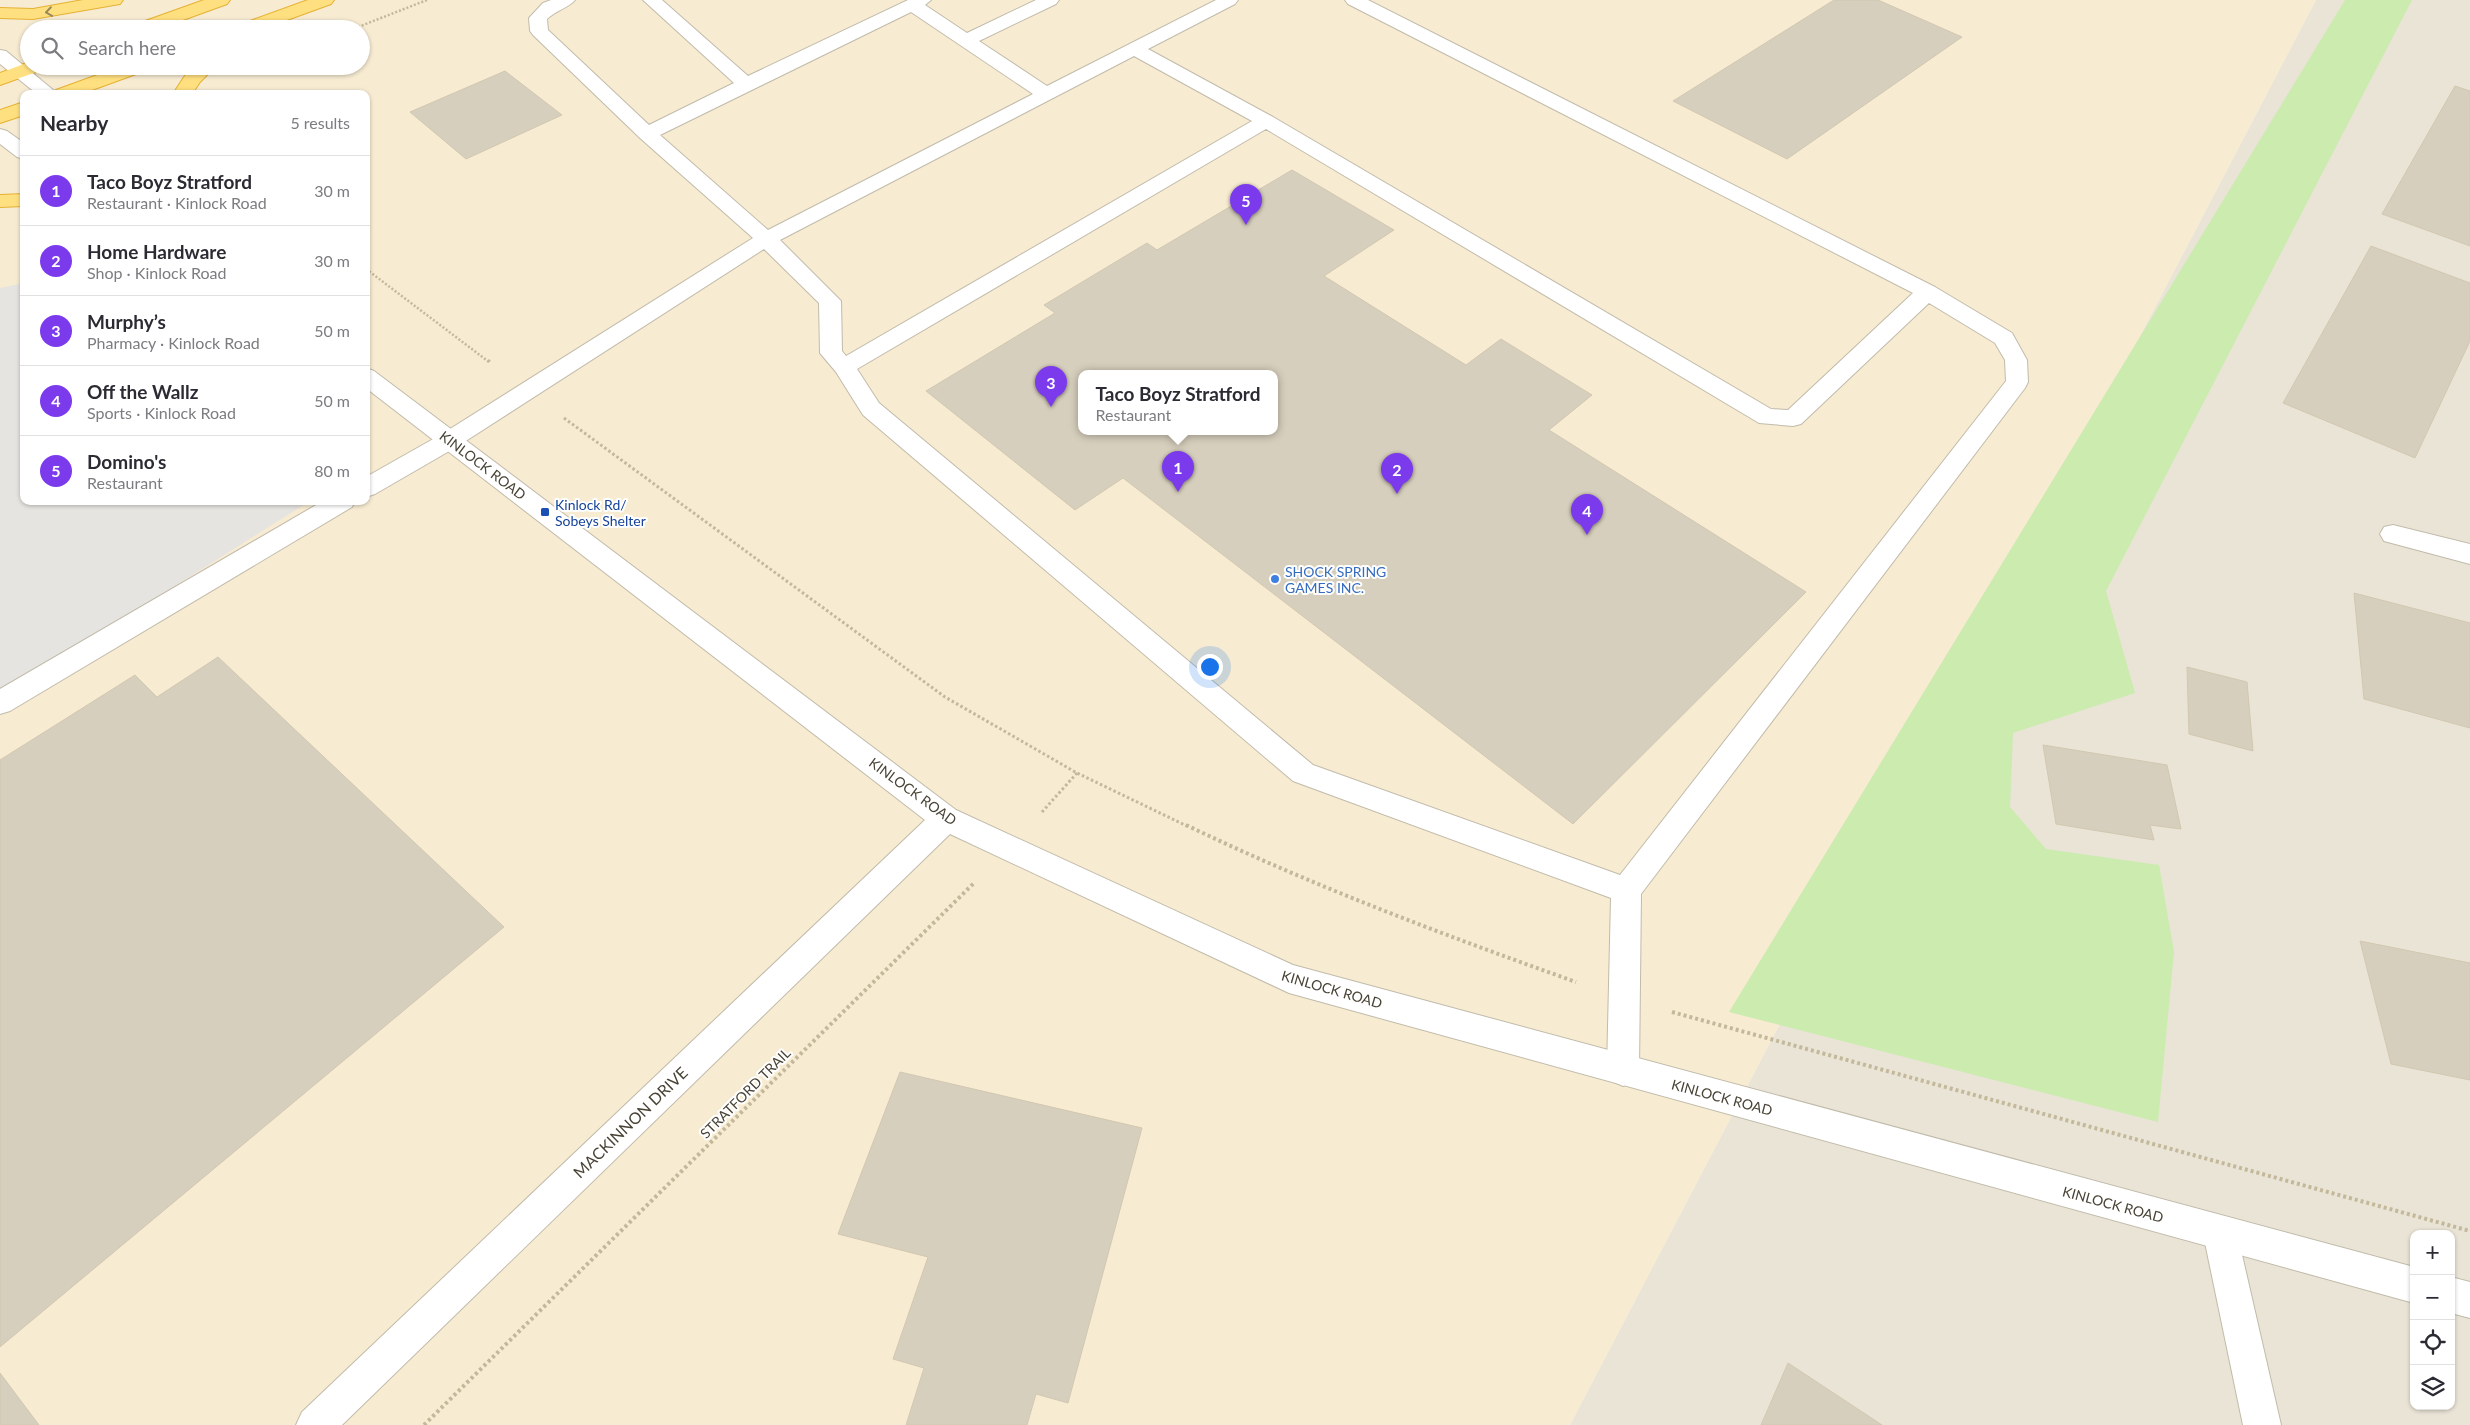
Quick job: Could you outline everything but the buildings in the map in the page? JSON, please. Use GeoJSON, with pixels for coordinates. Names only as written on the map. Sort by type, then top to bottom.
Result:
{"type":"FeatureCollection","features":[{"type":"Feature","properties":{"kind":"highway"},"geometry":{"type":"LineString","coordinates":[[0,13],[33,14],[114,0]]}},
{"type":"Feature","properties":{"kind":"highway"},"geometry":{"type":"LineString","coordinates":[[165,20],[221,0]]}},
{"type":"Feature","properties":{"kind":"highway"},"geometry":{"type":"LineString","coordinates":[[271,20],[325,0]]}},
{"type":"Feature","properties":{"kind":"highway"},"geometry":{"type":"LineString","coordinates":[[0,79],[20,72]]}},
{"type":"Feature","properties":{"kind":"highway"},"geometry":{"type":"LineString","coordinates":[[74,90],[115,75]]}},
{"type":"Feature","properties":{"kind":"highway"},"geometry":{"type":"LineString","coordinates":[[185,90],[196,75]]}},
{"type":"Feature","properties":{"kind":"highway"},"geometry":{"type":"LineString","coordinates":[[0,117],[20,110]]}},
{"type":"Feature","properties":{"kind":"highway"},"geometry":{"type":"LineString","coordinates":[[0,201],[20,200]]}},
{"type":"Feature","properties":{"kind":"street"},"geometry":{"type":"LineString","coordinates":[[566,0],[549,7],[538,18],[539,31],[647,134],[766,239],[830,301],[831,353],[844,367],[871,409],[1303,773],[1626,890]]}},
{"type":"Feature","properties":{"kind":"street"},"geometry":{"type":"LineString","coordinates":[[652,0],[746,84]]}},
{"type":"Feature","properties":{"kind":"street"},"geometry":{"type":"LineString","coordinates":[[966,40],[1050,0]]}},
{"type":"Feature","properties":{"kind":"street"},"geometry":{"type":"LineString","coordinates":[[370,486],[450,440],[766,239],[1229,0]]}},
{"type":"Feature","properties":{"kind":"street"},"geometry":{"type":"LineString","coordinates":[[1354,0],[1927,292],[2004,338],[2016,360],[2017,382],[1626,890],[1623,1070]]}},
{"type":"Feature","properties":{"kind":"street"},"geometry":{"type":"LineString","coordinates":[[647,134],[746,84],[918,2],[966,40],[1048,95]]}},
{"type":"Feature","properties":{"kind":"street"},"geometry":{"type":"LineString","coordinates":[[1135,49],[1266,121],[1767,418],[1793,418],[1927,292]]}},
{"type":"Feature","properties":{"kind":"street"},"geometry":{"type":"LineString","coordinates":[[0,55],[20,65]]}},
{"type":"Feature","properties":{"kind":"street"},"geometry":{"type":"LineString","coordinates":[[33,75],[46,90]]}},
{"type":"Feature","properties":{"kind":"street"},"geometry":{"type":"LineString","coordinates":[[844,367],[1266,121]]}},
{"type":"Feature","properties":{"kind":"street"},"geometry":{"type":"LineString","coordinates":[[0,135],[20,150]]}},
{"type":"Feature","properties":{"kind":"street","name":"KINLOCK ROAD"},"geometry":{"type":"LineString","coordinates":[[370,379],[946,819],[1288,978],[2410,1284]]}},
{"type":"Feature","properties":{"kind":"street"},"geometry":{"type":"LineString","coordinates":[[0,703],[336,505]]}},
{"type":"Feature","properties":{"kind":"street"},"geometry":{"type":"LineString","coordinates":[[2393,534],[2470,554]]}},
{"type":"Feature","properties":{"kind":"street","name":"MACKINNON DRIVE"},"geometry":{"type":"LineString","coordinates":[[315,1425],[946,819]]}},
{"type":"Feature","properties":{"kind":"street"},"geometry":{"type":"LineString","coordinates":[[2220,1233],[2262,1425]]}},
{"type":"Feature","properties":{"kind":"street"},"geometry":{"type":"LineString","coordinates":[[2455,1296],[2470,1300]]}},
{"type":"Feature","properties":{"kind":"path"},"geometry":{"type":"LineString","coordinates":[[370,22],[427,0]]}},
{"type":"Feature","properties":{"kind":"path","name":"STRATFORD TRAIL"},"geometry":{"type":"LineString","coordinates":[[424,1425],[1009,848],[1078,773]]}},
{"type":"Feature","properties":{"kind":"shaded area"},"geometry":{"type":"Polygon","coordinates":[[[0,0],[2316,0],[1570,1425],[0,1425],[0,0]]]}},
{"type":"Feature","properties":{"kind":"shaded area"},"geometry":{"type":"Polygon","coordinates":[[[2316,0],[2470,0],[2470,1425],[1570,1425],[2316,0]]]}},
{"type":"Feature","properties":{"kind":"shaded area"},"geometry":{"type":"Polygon","coordinates":[[[20,284],[20,505],[304,505],[0,696],[0,288],[20,284]]]}},
{"type":"Feature","properties":{"kind":"green space"},"geometry":{"type":"Polygon","coordinates":[[[2345,0],[2412,0],[2106,591],[2135,693],[2013,733],[2010,807],[2046,849],[2159,865],[2174,952],[2158,1122],[1729,1012],[2345,0]]]}},
{"type":"Feature","properties":{"kind":"place","name":"Domino's"},"geometry":{"type":"Point","coordinates":[1246,225]}},
{"type":"Feature","properties":{"kind":"place","name":"Murphy’s"},"geometry":{"type":"Point","coordinates":[1051,407]}},
{"type":"Feature","properties":{"kind":"place","name":"Taco Boyz Stratford"},"geometry":{"type":"Point","coordinates":[1178,492]}},
{"type":"Feature","properties":{"kind":"place","name":"Home Hardware"},"geometry":{"type":"Point","coordinates":[1397,494]}},
{"type":"Feature","properties":{"kind":"place","name":"Kinlock Rd/ Sobeys Shelter"},"geometry":{"type":"Point","coordinates":[545,512]}},
{"type":"Feature","properties":{"kind":"place","name":"Off the Wallz"},"geometry":{"type":"Point","coordinates":[1587,535]}},
{"type":"Feature","properties":{"kind":"place","name":"SHOCK SPRING GAMES INC."},"geometry":{"type":"Point","coordinates":[1275,579]}}]}
